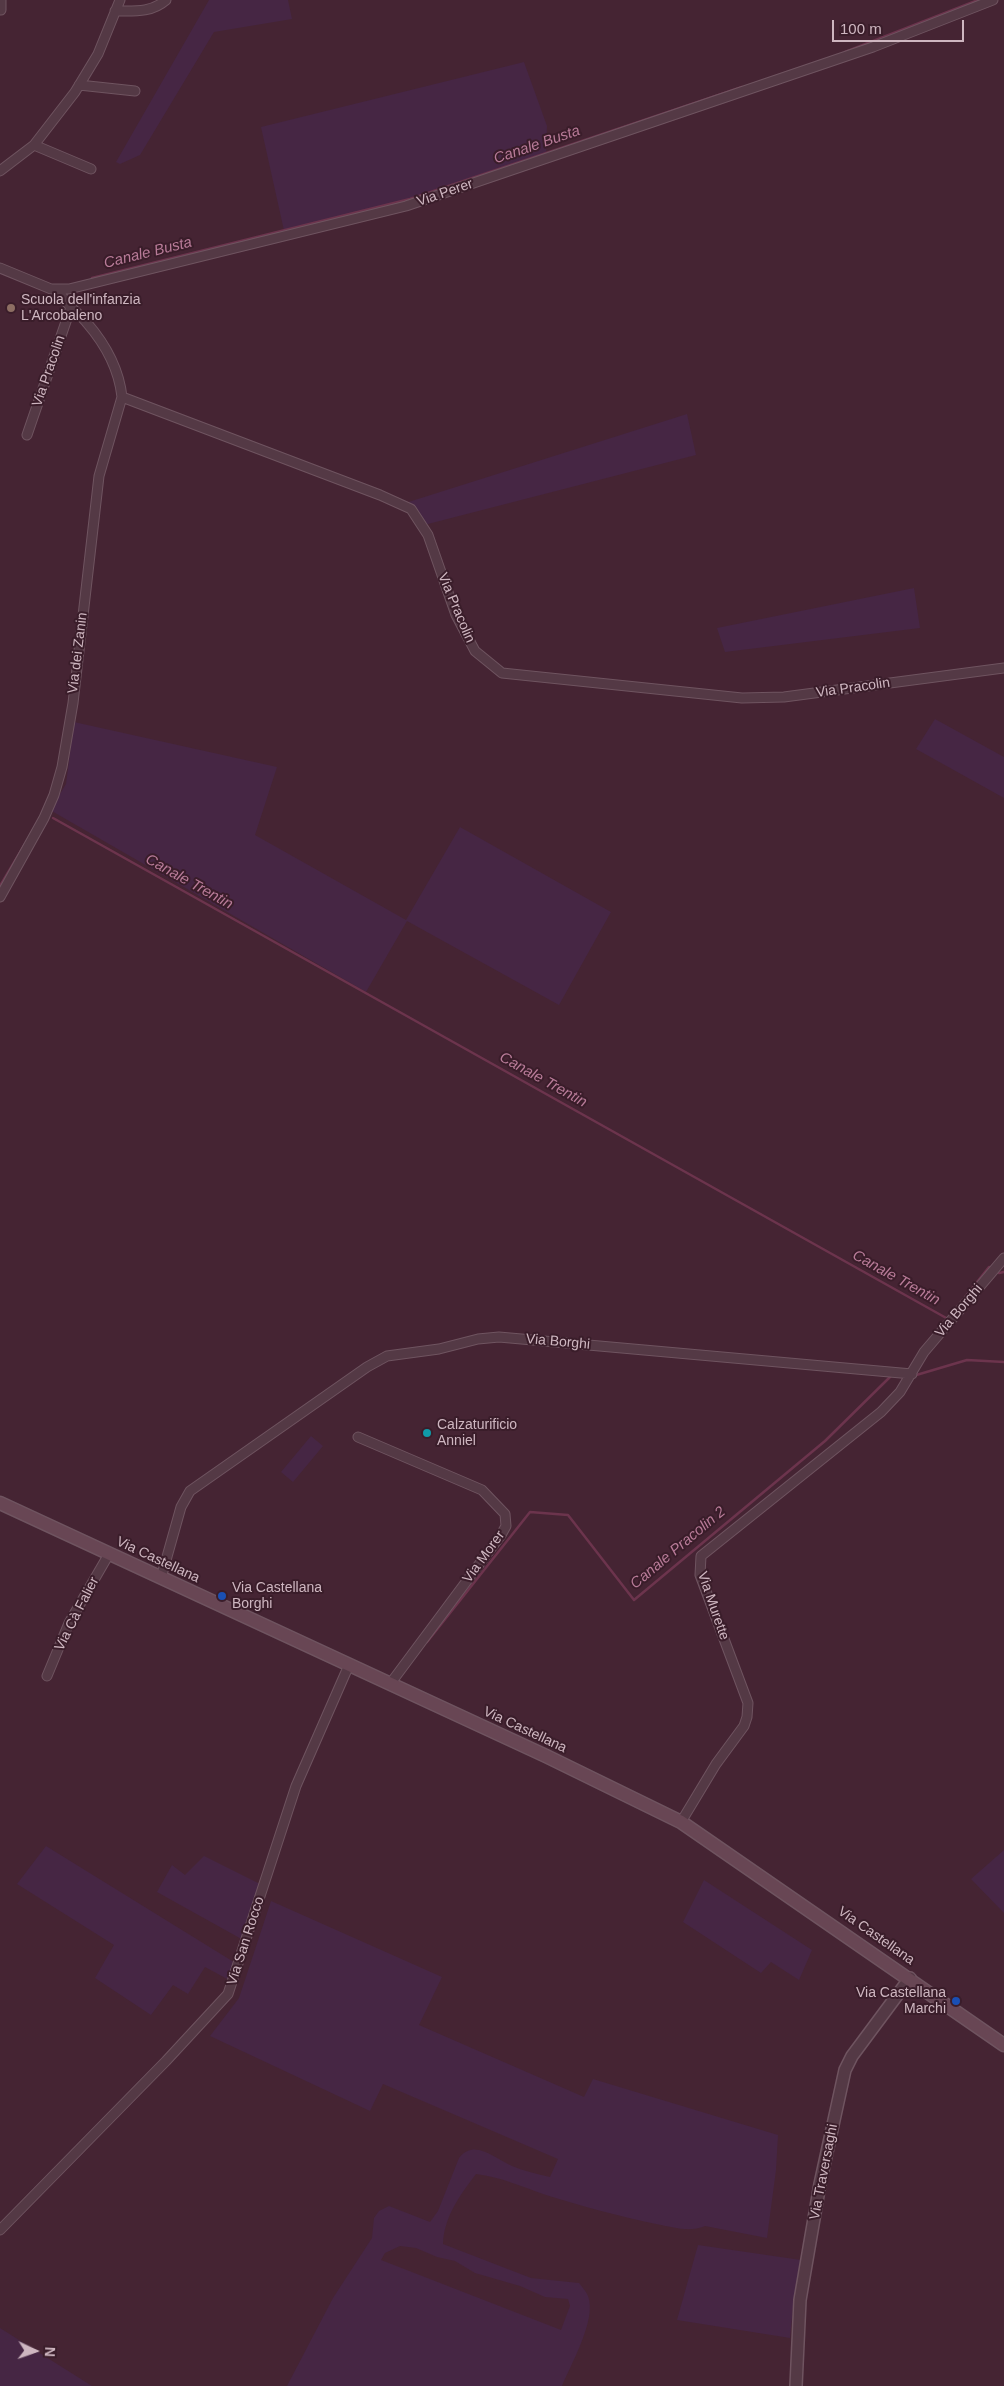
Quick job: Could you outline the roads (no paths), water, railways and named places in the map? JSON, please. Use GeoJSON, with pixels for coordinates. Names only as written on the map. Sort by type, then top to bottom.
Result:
{"type":"FeatureCollection","features":[{"type":"Feature","properties":{"kind":"main road","name":"Via Castellana"},"geometry":{"type":"LineString","coordinates":[[0,1504],[546,1756],[681,1822],[910,1978],[1004,2045]]}},
{"type":"Feature","properties":{"kind":"street"},"geometry":{"type":"LineString","coordinates":[[1,0],[1,10]]}},
{"type":"Feature","properties":{"kind":"street"},"geometry":{"type":"LineString","coordinates":[[0,171],[34,145],[79,85],[98,54],[120,0]]}},
{"type":"Feature","properties":{"kind":"street"},"geometry":{"type":"LineString","coordinates":[[115,11],[146,11],[160,6],[166,0]]}},
{"type":"Feature","properties":{"kind":"street","name":"Via Perer"},"geometry":{"type":"LineString","coordinates":[[60,290],[406,206],[873,47],[993,0]]}},
{"type":"Feature","properties":{"kind":"street"},"geometry":{"type":"LineString","coordinates":[[79,85],[135,91]]}},
{"type":"Feature","properties":{"kind":"street"},"geometry":{"type":"LineString","coordinates":[[34,145],[91,169]]}},
{"type":"Feature","properties":{"kind":"street"},"geometry":{"type":"LineString","coordinates":[[0,268],[51,289],[60,290],[64,299],[106,347],[116,369],[122,397]]}},
{"type":"Feature","properties":{"kind":"street","name":"Via Pracolin"},"geometry":{"type":"LineString","coordinates":[[27,435],[71,306]]}},
{"type":"Feature","properties":{"kind":"street","name":"Via Pracolin"},"geometry":{"type":"LineString","coordinates":[[122,397],[380,495],[411,509],[428,535],[456,615],[475,651],[502,673],[742,698],[784,697],[1004,668]]}},
{"type":"Feature","properties":{"kind":"street","name":"Via dei Zanin"},"geometry":{"type":"LineString","coordinates":[[0,897],[44,818],[54,795],[62,767],[72,703],[99,476],[122,397]]}},
{"type":"Feature","properties":{"kind":"street","name":"Via Borghi"},"geometry":{"type":"LineString","coordinates":[[161,1578],[182,1507],[190,1491],[360,1372],[387,1356],[439,1349],[478,1339],[499,1337],[912,1374],[924,1352],[1004,1258]]}},
{"type":"Feature","properties":{"kind":"street","name":"Via Murette"},"geometry":{"type":"LineString","coordinates":[[681,1822],[716,1764],[744,1726],[747,1717],[748,1702],[700,1575],[702,1556],[881,1412],[900,1392],[912,1374]]}},
{"type":"Feature","properties":{"kind":"street","name":"Via Morer"},"geometry":{"type":"LineString","coordinates":[[358,1437],[482,1490],[505,1514],[506,1526],[501,1534],[390,1684]]}},
{"type":"Feature","properties":{"kind":"street","name":"Via Cà Falier"},"geometry":{"type":"LineString","coordinates":[[47,1676],[69,1623],[109,1554]]}},
{"type":"Feature","properties":{"kind":"street","name":"Via San Rocco"},"geometry":{"type":"LineString","coordinates":[[0,2230],[228,1994],[296,1786],[349,1665]]}},
{"type":"Feature","properties":{"kind":"street","name":"Via Traversaghi"},"geometry":{"type":"LineString","coordinates":[[796,2386],[795,2370],[800,2300],[820,2184],[845,2070],[852,2056],[910,1978]]}},
{"type":"Feature","properties":{"kind":"waterway","name":"Canale Busta"},"geometry":{"type":"LineString","coordinates":[[845,52],[978,0]]}},
{"type":"Feature","properties":{"kind":"waterway","name":"Canale Busta"},"geometry":{"type":"LineString","coordinates":[[92,278],[410,199],[742,87]]}},
{"type":"Feature","properties":{"kind":"waterway","name":"Canale Trentin"},"geometry":{"type":"LineString","coordinates":[[53,818],[948,1319]]}},
{"type":"Feature","properties":{"kind":"waterway","name":"Canale Trentin"},"geometry":{"type":"LineString","coordinates":[[0,886],[25,844]]}},
{"type":"Feature","properties":{"kind":"waterway","name":"Canale Trentin"},"geometry":{"type":"LineString","coordinates":[[962,1301],[989,1267],[992,1268]]}},
{"type":"Feature","properties":{"kind":"waterway","name":"Canale Trentin"},"geometry":{"type":"LineString","coordinates":[[996,1271],[999,1273],[1004,1272]]}},
{"type":"Feature","properties":{"kind":"waterway","name":"Canale Pracolin 2"},"geometry":{"type":"LineString","coordinates":[[913,1376],[967,1360],[1004,1362]]}},
{"type":"Feature","properties":{"kind":"waterway","name":"Canale Pracolin 2"},"geometry":{"type":"LineString","coordinates":[[427,1642],[530,1512],[568,1515],[634,1600],[825,1441],[891,1376]]}},
{"type":"Feature","properties":{"kind":"place","name":"Scuola dell'infanzia L'Arcobaleno"},"geometry":{"type":"Point","coordinates":[11,308]}},
{"type":"Feature","properties":{"kind":"place","name":"Calzaturificio Anniel"},"geometry":{"type":"Point","coordinates":[427,1433]}},
{"type":"Feature","properties":{"kind":"place","name":"Via Castellana Borghi"},"geometry":{"type":"Point","coordinates":[222,1596]}},
{"type":"Feature","properties":{"kind":"place","name":"Via Castellana Marchi"},"geometry":{"type":"Point","coordinates":[956,2001]}}]}
